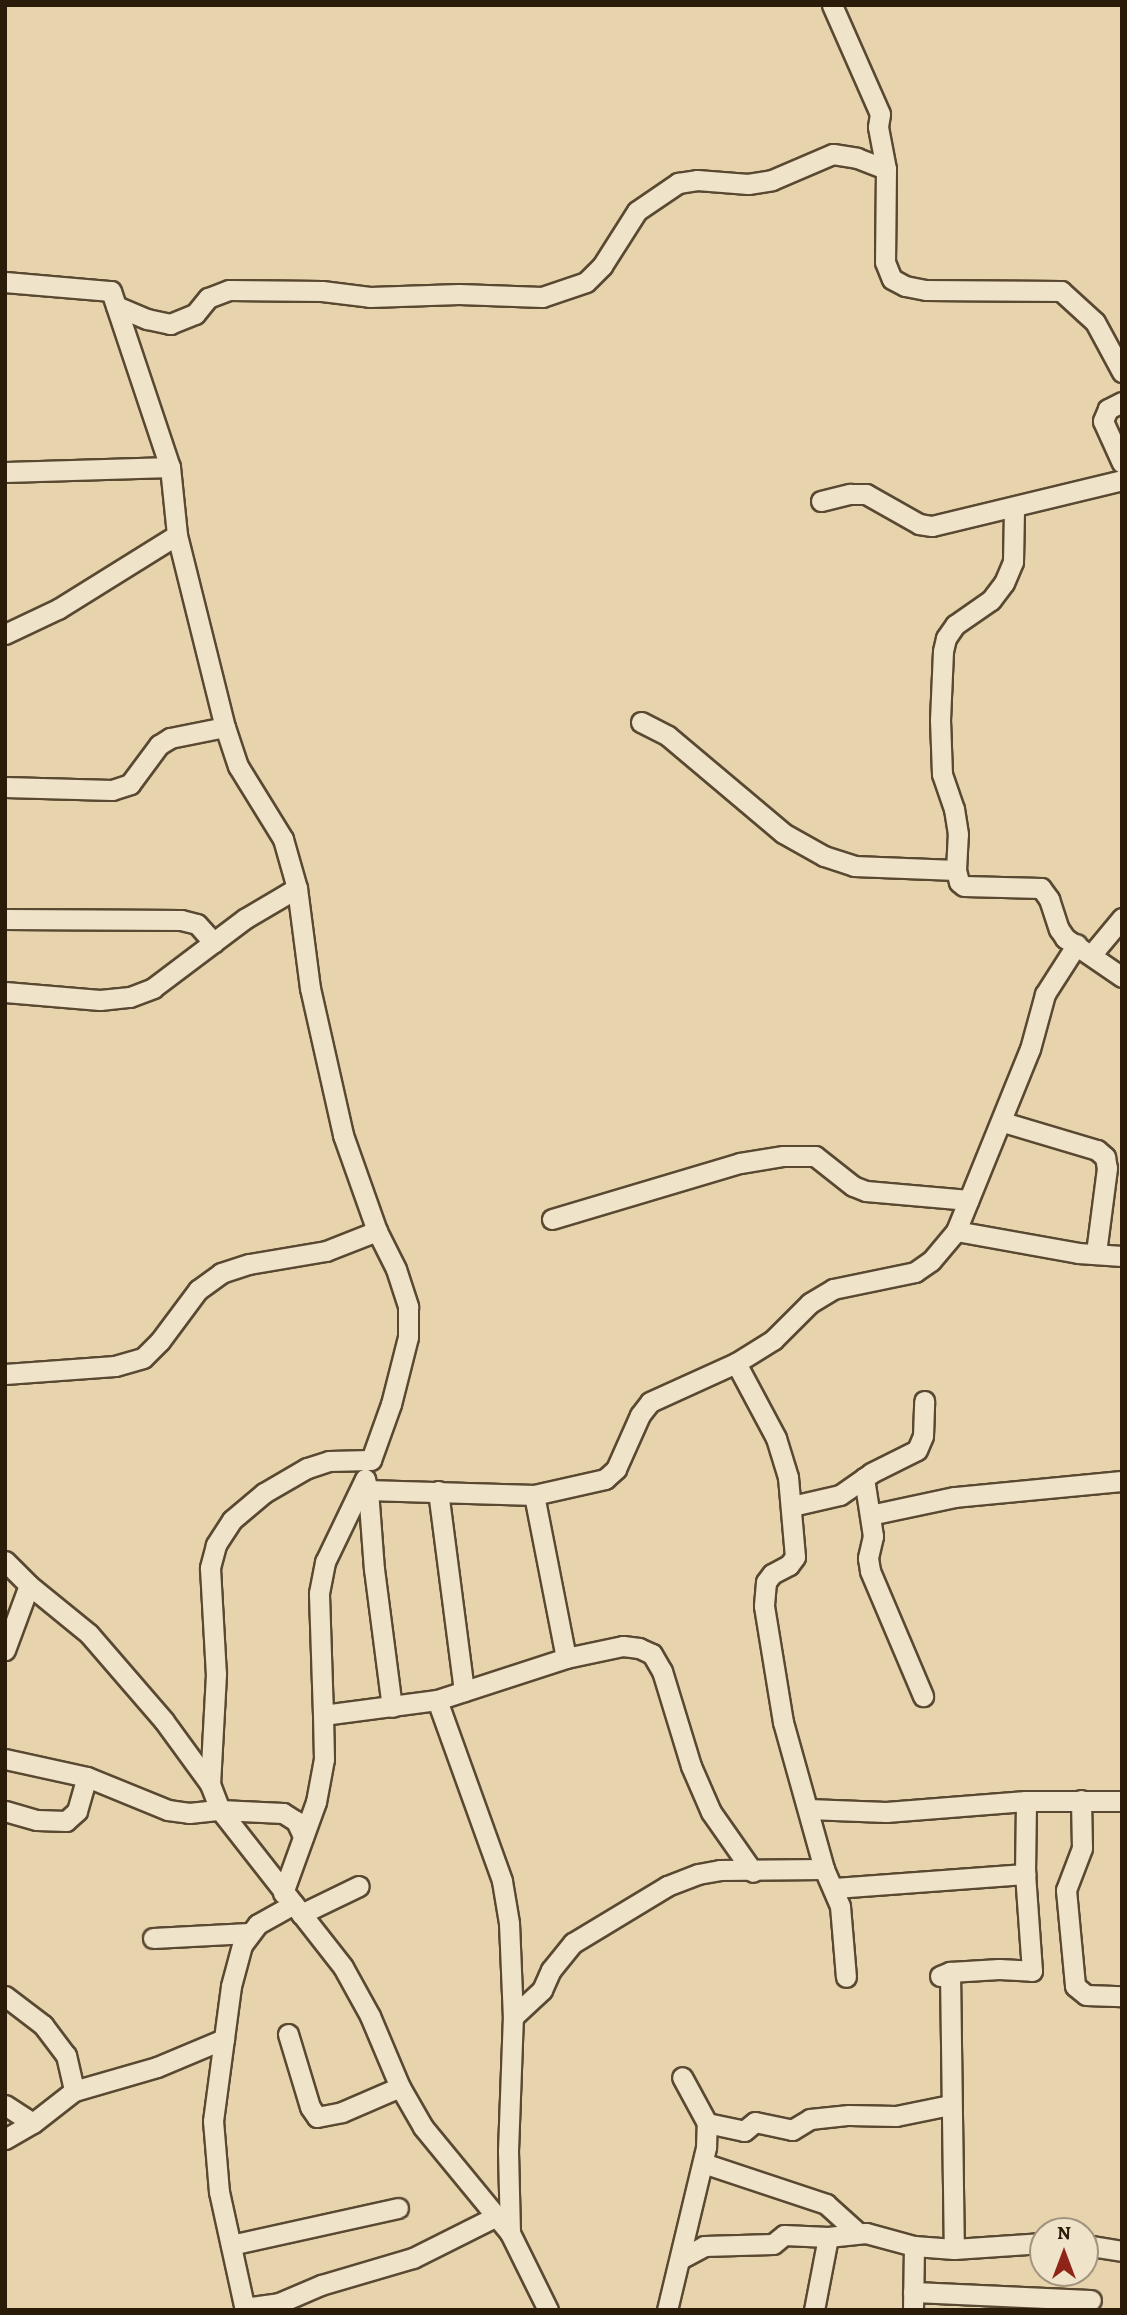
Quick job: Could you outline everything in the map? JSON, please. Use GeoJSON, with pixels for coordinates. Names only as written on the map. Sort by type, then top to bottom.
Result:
{"type":"FeatureCollection","features":[{"type":"Feature","properties":{"kind":"street"},"geometry":{"type":"LineString","coordinates":[[832,5],[880,114],[878,127],[886,169],[885,262],[892,279],[905,286],[926,290],[1061,291],[1095,322],[1122,372]]}},
{"type":"Feature","properties":{"kind":"street"},"geometry":{"type":"LineString","coordinates":[[116,306],[147,319],[170,324],[195,314],[208,298],[229,290],[322,291],[370,297],[542,297],[586,282],[602,266],[637,211],[678,183],[697,180],[748,184],[772,180],[833,154],[857,158],[886,169]]}},
{"type":"Feature","properties":{"kind":"street"},"geometry":{"type":"LineString","coordinates":[[5,282],[111,291],[170,467],[177,536],[225,727],[238,766],[283,839],[297,888],[310,988],[343,1135],[377,1231],[396,1269],[408,1307],[408,1337],[391,1404],[368,1476],[326,1562],[319,1593],[324,1759],[316,1802],[303,1836],[293,1904]]}},
{"type":"Feature","properties":{"kind":"street"},"geometry":{"type":"LineString","coordinates":[[1122,402],[1108,409],[1103,421],[1122,463]]}},
{"type":"Feature","properties":{"kind":"street"},"geometry":{"type":"LineString","coordinates":[[5,472],[170,467]]}},
{"type":"Feature","properties":{"kind":"street"},"geometry":{"type":"LineString","coordinates":[[821,501],[850,494],[866,494],[919,524],[932,526],[1122,480]]}},
{"type":"Feature","properties":{"kind":"street"},"geometry":{"type":"LineString","coordinates":[[1014,508],[1013,562],[1004,583],[991,600],[955,625],[946,638],[943,651],[940,720],[942,774],[954,809],[958,834],[956,870],[959,882],[964,886],[1041,888],[1049,899],[1059,929],[1065,938],[1085,949],[1122,977]]}},
{"type":"Feature","properties":{"kind":"street"},"geometry":{"type":"LineString","coordinates":[[5,634],[58,609],[177,536]]}},
{"type":"Feature","properties":{"kind":"street"},"geometry":{"type":"LineString","coordinates":[[641,722],[668,736],[783,833],[824,856],[854,866],[956,870]]}},
{"type":"Feature","properties":{"kind":"street"},"geometry":{"type":"LineString","coordinates":[[5,787],[112,790],[130,784],[159,745],[170,738],[225,727]]}},
{"type":"Feature","properties":{"kind":"street"},"geometry":{"type":"LineString","coordinates":[[5,992],[100,1000],[130,997],[153,988],[246,918],[297,888]]}},
{"type":"Feature","properties":{"kind":"street"},"geometry":{"type":"LineString","coordinates":[[210,1784],[216,1674],[210,1568],[216,1545],[232,1520],[264,1493],[307,1468],[329,1461],[368,1476],[439,1491],[485,1496],[534,1495],[605,1479],[616,1469],[640,1415],[650,1402],[736,1363],[773,1340],[810,1303],[833,1289],[915,1272],[931,1261],[956,1231],[1003,1122],[1030,1049],[1045,993],[1085,949],[1122,918]]}},
{"type":"Feature","properties":{"kind":"street"},"geometry":{"type":"LineString","coordinates":[[5,919],[181,920],[197,924],[214,943]]}},
{"type":"Feature","properties":{"kind":"street"},"geometry":{"type":"LineString","coordinates":[[1003,1122],[1097,1150],[1105,1157],[1107,1168],[1096,1253]]}},
{"type":"Feature","properties":{"kind":"street"},"geometry":{"type":"LineString","coordinates":[[552,1219],[740,1163],[783,1156],[815,1156],[853,1186],[866,1191],[969,1200]]}},
{"type":"Feature","properties":{"kind":"street"},"geometry":{"type":"LineString","coordinates":[[5,1374],[115,1366],[143,1358],[160,1341],[198,1290],[221,1273],[249,1264],[326,1251],[377,1231]]}},
{"type":"Feature","properties":{"kind":"street"},"geometry":{"type":"LineString","coordinates":[[956,1231],[1027,1245],[1122,1256]]}},
{"type":"Feature","properties":{"kind":"street"},"geometry":{"type":"LineString","coordinates":[[736,1363],[776,1438],[788,1477],[795,1557],[789,1565],[772,1574],[766,1582],[764,1606],[780,1711],[824,1869],[834,1888],[842,1922],[846,1977]]}},
{"type":"Feature","properties":{"kind":"street"},"geometry":{"type":"LineString","coordinates":[[792,1506],[840,1495],[864,1478],[917,1450],[923,1436],[924,1401]]}},
{"type":"Feature","properties":{"kind":"street"},"geometry":{"type":"LineString","coordinates":[[368,1476],[374,1569],[393,1707]]}},
{"type":"Feature","properties":{"kind":"street"},"geometry":{"type":"LineString","coordinates":[[864,1478],[873,1536],[868,1558],[870,1571],[923,1696]]}},
{"type":"Feature","properties":{"kind":"street"},"geometry":{"type":"LineString","coordinates":[[870,1515],[955,1497],[1122,1481]]}},
{"type":"Feature","properties":{"kind":"street"},"geometry":{"type":"LineString","coordinates":[[439,1491],[464,1691]]}},
{"type":"Feature","properties":{"kind":"street"},"geometry":{"type":"LineString","coordinates":[[534,1495],[566,1658]]}},
{"type":"Feature","properties":{"kind":"street"},"geometry":{"type":"LineString","coordinates":[[5,1561],[29,1585],[89,1634],[164,1721],[210,1784],[220,1810],[350,1979],[370,2016],[400,2087],[423,2127],[510,2233],[542,2308]]}},
{"type":"Feature","properties":{"kind":"street"},"geometry":{"type":"LineString","coordinates":[[5,1650],[29,1585]]}},
{"type":"Feature","properties":{"kind":"street"},"geometry":{"type":"LineString","coordinates":[[323,1716],[437,1700],[566,1658],[623,1646],[639,1648],[652,1654],[662,1671],[691,1766],[710,1812],[753,1872]]}},
{"type":"Feature","properties":{"kind":"street"},"geometry":{"type":"LineString","coordinates":[[437,1700],[502,1881],[509,1923],[513,2017],[508,2151],[510,2233]]}},
{"type":"Feature","properties":{"kind":"street"},"geometry":{"type":"LineString","coordinates":[[5,1759],[87,1777],[168,1810],[189,1813],[220,1810],[283,1813],[296,1821],[303,1836]]}},
{"type":"Feature","properties":{"kind":"street"},"geometry":{"type":"LineString","coordinates":[[5,1811],[37,1819],[66,1821],[77,1811],[87,1777]]}},
{"type":"Feature","properties":{"kind":"street"},"geometry":{"type":"LineString","coordinates":[[1081,1800],[1082,1848],[1066,1890],[1075,1986],[1086,1995],[1122,1996]]}},
{"type":"Feature","properties":{"kind":"street"},"geometry":{"type":"LineString","coordinates":[[808,1809],[886,1812],[1027,1801],[1122,1801]]}},
{"type":"Feature","properties":{"kind":"street"},"geometry":{"type":"LineString","coordinates":[[954,2249],[945,1974],[1032,1971],[1025,1874],[1027,1801]]}},
{"type":"Feature","properties":{"kind":"street"},"geometry":{"type":"LineString","coordinates":[[513,2017],[542,1990],[551,1970],[573,1943],[655,1893],[698,1874],[720,1870],[753,1872],[824,1869]]}},
{"type":"Feature","properties":{"kind":"street"},"geometry":{"type":"LineString","coordinates":[[834,1888],[1025,1874]]}},
{"type":"Feature","properties":{"kind":"street"},"geometry":{"type":"LineString","coordinates":[[359,1886],[293,1904],[268,1916],[249,1933],[235,1964],[213,2121],[219,2192],[245,2309],[279,2303],[303,2303],[321,2285],[413,2258],[495,2217]]}},
{"type":"Feature","properties":{"kind":"street"},"geometry":{"type":"LineString","coordinates":[[153,1938],[249,1933]]}},
{"type":"Feature","properties":{"kind":"street"},"geometry":{"type":"LineString","coordinates":[[5,1996],[43,2025],[66,2055],[74,2091]]}},
{"type":"Feature","properties":{"kind":"street"},"geometry":{"type":"LineString","coordinates":[[288,2034],[310,2107],[317,2117],[342,2112],[400,2087]]}},
{"type":"Feature","properties":{"kind":"street"},"geometry":{"type":"LineString","coordinates":[[5,2139],[33,2123],[74,2091],[157,2067],[224,2039]]}},
{"type":"Feature","properties":{"kind":"street"},"geometry":{"type":"LineString","coordinates":[[667,2310],[703,2163],[707,2123],[682,2077]]}},
{"type":"Feature","properties":{"kind":"street"},"geometry":{"type":"LineString","coordinates":[[5,2105],[33,2123]]}},
{"type":"Feature","properties":{"kind":"street"},"geometry":{"type":"LineString","coordinates":[[707,2123],[744,2131],[755,2122],[792,2130],[810,2119],[849,2115],[896,2116],[950,2105]]}},
{"type":"Feature","properties":{"kind":"street"},"geometry":{"type":"LineString","coordinates":[[703,2163],[827,2204],[857,2232]]}},
{"type":"Feature","properties":{"kind":"street"},"geometry":{"type":"LineString","coordinates":[[230,2245],[398,2208]]}},
{"type":"Feature","properties":{"kind":"street"},"geometry":{"type":"LineString","coordinates":[[680,2259],[704,2246],[773,2244],[784,2235],[828,2236],[857,2232],[914,2246],[954,2249],[1029,2244]]}},
{"type":"Feature","properties":{"kind":"street"},"geometry":{"type":"LineString","coordinates":[[814,2310],[828,2236]]}},
{"type":"Feature","properties":{"kind":"street"},"geometry":{"type":"LineString","coordinates":[[914,2246],[913,2301],[1091,2300]]}},
{"type":"Feature","properties":{"kind":"street"},"geometry":{"type":"LineString","coordinates":[[1099,2247],[1122,2251]]}}]}
